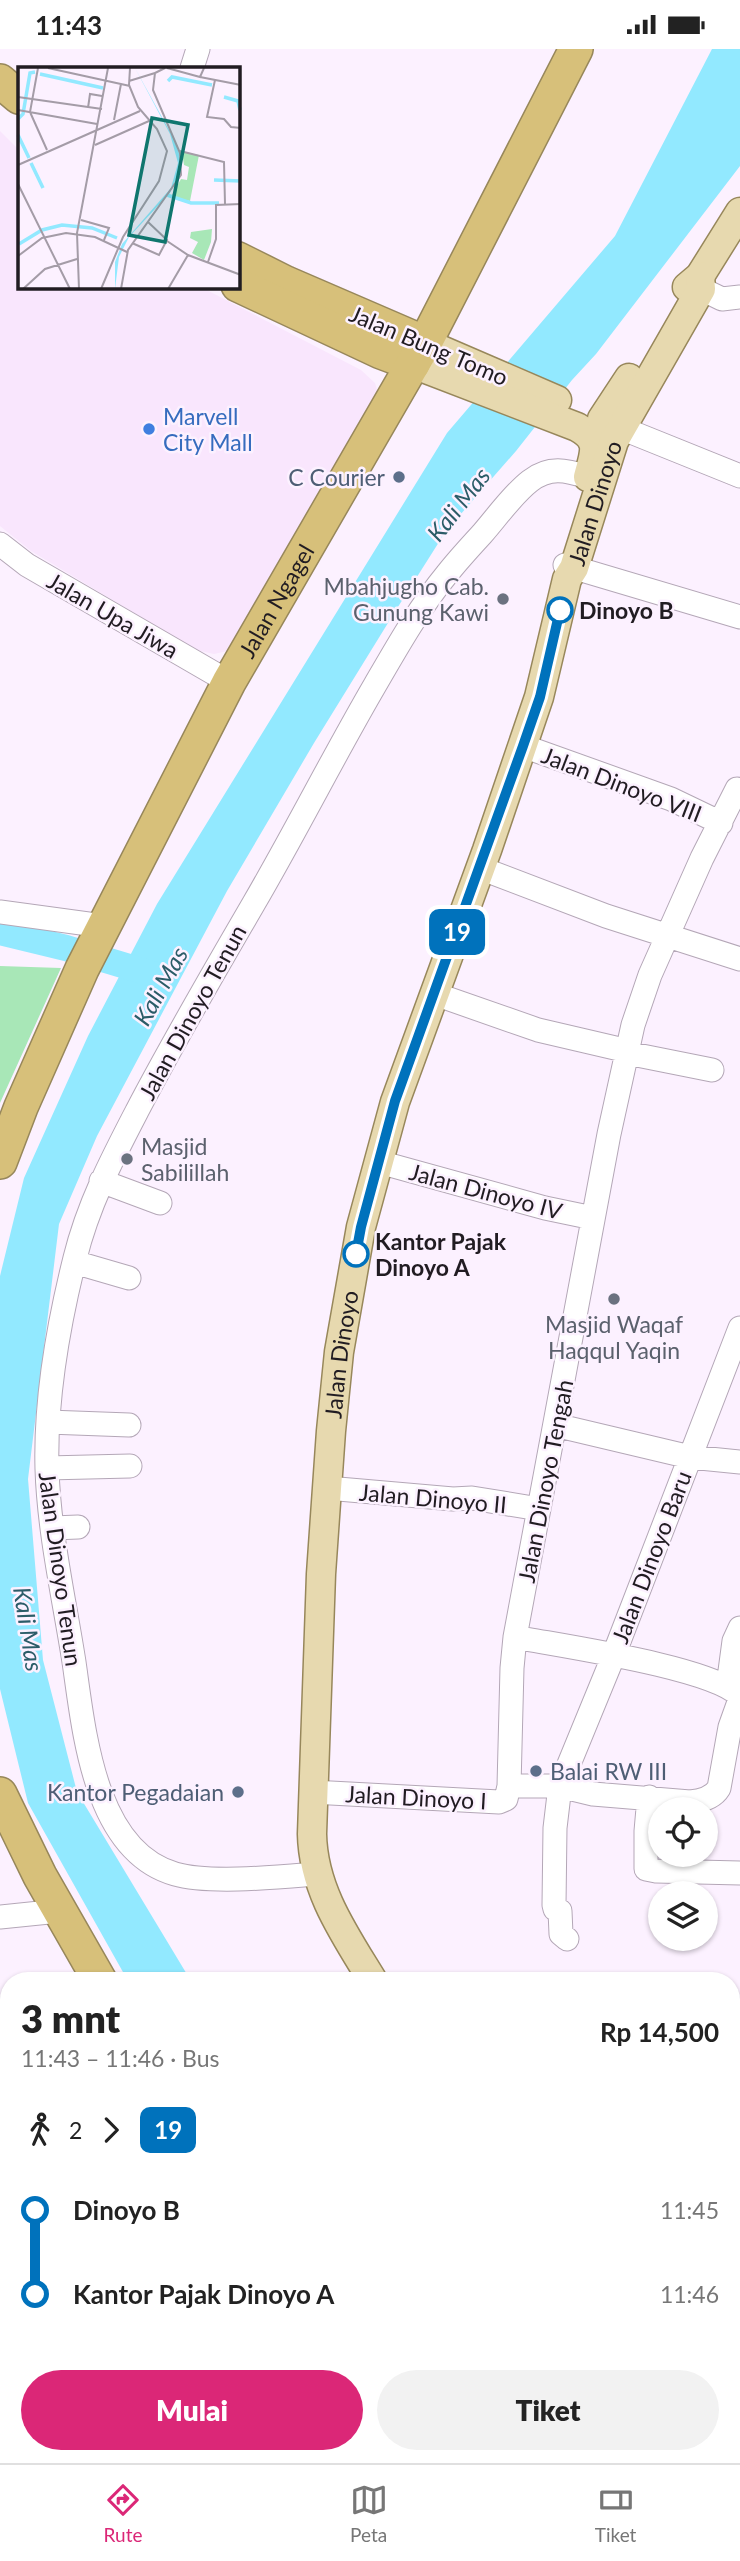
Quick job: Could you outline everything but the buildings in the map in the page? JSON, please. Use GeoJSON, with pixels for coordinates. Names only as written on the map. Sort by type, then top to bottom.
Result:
{"type":"FeatureCollection","features":[{"type":"Feature","properties":{"kind":"highway","name":"Jalan Ngagel"},"geometry":{"type":"LineString","coordinates":[[0,1163],[36,1071],[82,969],[229,682],[419,354],[576,49]]}},
{"type":"Feature","properties":{"kind":"highway"},"geometry":{"type":"LineString","coordinates":[[0,81],[18,96]]}},
{"type":"Feature","properties":{"kind":"highway"},"geometry":{"type":"LineString","coordinates":[[0,104],[18,118]]}},
{"type":"Feature","properties":{"kind":"highway","name":"Jalan Bung Tomo"},"geometry":{"type":"LineString","coordinates":[[240,260],[419,354]]}},
{"type":"Feature","properties":{"kind":"highway","name":"Jalan Bung Tomo"},"geometry":{"type":"LineString","coordinates":[[240,286],[381,352],[419,354]]}},
{"type":"Feature","properties":{"kind":"highway"},"geometry":{"type":"LineString","coordinates":[[0,1794],[19,1835],[95,1972]]}},
{"type":"Feature","properties":{"kind":"main road"},"geometry":{"type":"LineString","coordinates":[[596,422],[697,283],[740,212]]}},
{"type":"Feature","properties":{"kind":"main road","name":"Jalan Bung Tomo"},"geometry":{"type":"LineString","coordinates":[[419,354],[596,422]]}},
{"type":"Feature","properties":{"kind":"main road","name":"Jalan Dinoyo"},"geometry":{"type":"LineString","coordinates":[[367,1972],[345,1936],[316,1874],[312,1852],[312,1792],[327,1488],[339,1352],[361,1227],[395,1101],[540,697],[594,445],[588,433],[596,422]]}},
{"type":"Feature","properties":{"kind":"main road","name":"Jalan Dinoyo"},"geometry":{"type":"LineString","coordinates":[[569,571],[609,453],[596,422]]}},
{"type":"Feature","properties":{"kind":"street"},"geometry":{"type":"LineString","coordinates":[[191,67],[198,49]]}},
{"type":"Feature","properties":{"kind":"street"},"geometry":{"type":"LineString","coordinates":[[697,283],[722,299],[740,297]]}},
{"type":"Feature","properties":{"kind":"street"},"geometry":{"type":"LineString","coordinates":[[596,422],[740,476]]}},
{"type":"Feature","properties":{"kind":"street","name":"Jalan Dinoyo Tenun"},"geometry":{"type":"LineString","coordinates":[[316,1874],[189,1877],[173,1874],[145,1861],[123,1835],[103,1801],[91,1762],[53,1528],[47,1468],[48,1422],[56,1355],[74,1262],[85,1223],[102,1181],[187,1016],[256,901],[405,632],[445,576],[527,483],[552,470],[565,470],[588,477]]}},
{"type":"Feature","properties":{"kind":"street","name":"Jalan Upa Jiwa"},"geometry":{"type":"LineString","coordinates":[[0,544],[27,565],[229,682]]}},
{"type":"Feature","properties":{"kind":"street"},"geometry":{"type":"LineString","coordinates":[[569,571],[740,617]]}},
{"type":"Feature","properties":{"kind":"street","name":"Jalan Dinoyo VIII"},"geometry":{"type":"LineString","coordinates":[[523,746],[671,799],[720,823]]}},
{"type":"Feature","properties":{"kind":"street","name":"Jalan Dinoyo Tengah"},"geometry":{"type":"LineString","coordinates":[[509,1786],[515,1637],[593,1218],[627,1052],[643,992],[702,858],[737,789]]}},
{"type":"Feature","properties":{"kind":"street"},"geometry":{"type":"LineString","coordinates":[[480,868],[598,913],[740,959]]}},
{"type":"Feature","properties":{"kind":"street"},"geometry":{"type":"LineString","coordinates":[[0,912],[100,932]]}},
{"type":"Feature","properties":{"kind":"street"},"geometry":{"type":"LineString","coordinates":[[435,994],[538,1030],[712,1070]]}},
{"type":"Feature","properties":{"kind":"street","name":"Jalan Dinoyo IV"},"geometry":{"type":"LineString","coordinates":[[379,1162],[545,1208],[593,1218]]}},
{"type":"Feature","properties":{"kind":"street"},"geometry":{"type":"LineString","coordinates":[[102,1181],[160,1203]]}},
{"type":"Feature","properties":{"kind":"street"},"geometry":{"type":"LineString","coordinates":[[74,1262],[129,1278]]}},
{"type":"Feature","properties":{"kind":"street","name":"Jalan Dinoyo Baru"},"geometry":{"type":"LineString","coordinates":[[568,1939],[561,1934],[560,1910],[554,1906],[555,1828],[560,1786],[613,1657],[740,1328]]}},
{"type":"Feature","properties":{"kind":"street"},"geometry":{"type":"LineString","coordinates":[[48,1422],[129,1425]]}},
{"type":"Feature","properties":{"kind":"street"},"geometry":{"type":"LineString","coordinates":[[555,1425],[690,1457],[740,1462]]}},
{"type":"Feature","properties":{"kind":"street"},"geometry":{"type":"LineString","coordinates":[[47,1468],[130,1466]]}},
{"type":"Feature","properties":{"kind":"street","name":"Jalan Dinoyo II"},"geometry":{"type":"LineString","coordinates":[[327,1488],[453,1499],[472,1498],[540,1509]]}},
{"type":"Feature","properties":{"kind":"street"},"geometry":{"type":"LineString","coordinates":[[53,1528],[78,1527]]}},
{"type":"Feature","properties":{"kind":"street"},"geometry":{"type":"LineString","coordinates":[[705,1797],[717,1791],[736,1694],[734,1641],[740,1628]]}},
{"type":"Feature","properties":{"kind":"street"},"geometry":{"type":"LineString","coordinates":[[515,1637],[679,1670],[736,1694]]}},
{"type":"Feature","properties":{"kind":"street"},"geometry":{"type":"LineString","coordinates":[[509,1786],[560,1786],[593,1794],[649,1797]]}},
{"type":"Feature","properties":{"kind":"street","name":"Jalan Dinoyo I"},"geometry":{"type":"LineString","coordinates":[[312,1792],[499,1802],[506,1799],[509,1786]]}},
{"type":"Feature","properties":{"kind":"street"},"geometry":{"type":"LineString","coordinates":[[648,1808],[646,1869],[680,1873],[740,1873]]}},
{"type":"Feature","properties":{"kind":"street"},"geometry":{"type":"LineString","coordinates":[[0,1917],[60,1911]]}},
{"type":"Feature","properties":{"kind":"shaded area"},"geometry":{"type":"Polygon","coordinates":[[[0,131],[18,149],[18,289],[205,289],[361,370],[375,383],[378,393],[232,650],[214,654],[196,650],[31,551],[0,526],[0,131]]]}},
{"type":"Feature","properties":{"kind":"green space"},"geometry":{"type":"Polygon","coordinates":[[[0,966],[61,968],[0,1103],[0,966]]]}},
{"type":"Feature","properties":{"kind":"water","name":"Kali Mas"},"geometry":{"type":"Polygon","coordinates":[[[712,49],[740,49],[740,166],[596,354],[446,531],[314,743],[227,891],[97,1136],[59,1224],[28,1479],[43,1660],[77,1792],[186,1972],[123,1972],[28,1803],[0,1689],[0,1276],[24,1178],[88,1036],[157,904],[447,433],[615,236],[712,49]]]}},
{"type":"Feature","properties":{"kind":"waterway"},"geometry":{"type":"LineString","coordinates":[[0,932],[66,948],[159,976]]}},
{"type":"Feature","properties":{"kind":"bus line","name":"19"},"geometry":{"type":"LineString","coordinates":[[356,1254],[395,1101],[540,697],[560,610]]}},
{"type":"Feature","properties":{"kind":"place","name":"Marvell City Mall"},"geometry":{"type":"Point","coordinates":[149,429]}},
{"type":"Feature","properties":{"kind":"place","name":"C Courier"},"geometry":{"type":"Point","coordinates":[399,477]}},
{"type":"Feature","properties":{"kind":"place","name":"Mbahjugho Cab. Gunung Kawi"},"geometry":{"type":"Point","coordinates":[503,599]}},
{"type":"Feature","properties":{"kind":"place","name":"Dinoyo B"},"geometry":{"type":"Point","coordinates":[560,610]}},
{"type":"Feature","properties":{"kind":"place","name":"Masjid Sabilillah"},"geometry":{"type":"Point","coordinates":[127,1159]}},
{"type":"Feature","properties":{"kind":"place","name":"Kantor Pajak Dinoyo A"},"geometry":{"type":"Point","coordinates":[356,1254]}},
{"type":"Feature","properties":{"kind":"place","name":"Masjid Waqaf Haqqul Yaqin"},"geometry":{"type":"Point","coordinates":[614,1299]}},
{"type":"Feature","properties":{"kind":"place","name":"Balai RW III"},"geometry":{"type":"Point","coordinates":[536,1771]}},
{"type":"Feature","properties":{"kind":"place","name":"Kantor Pegadaian"},"geometry":{"type":"Point","coordinates":[238,1792]}}]}
